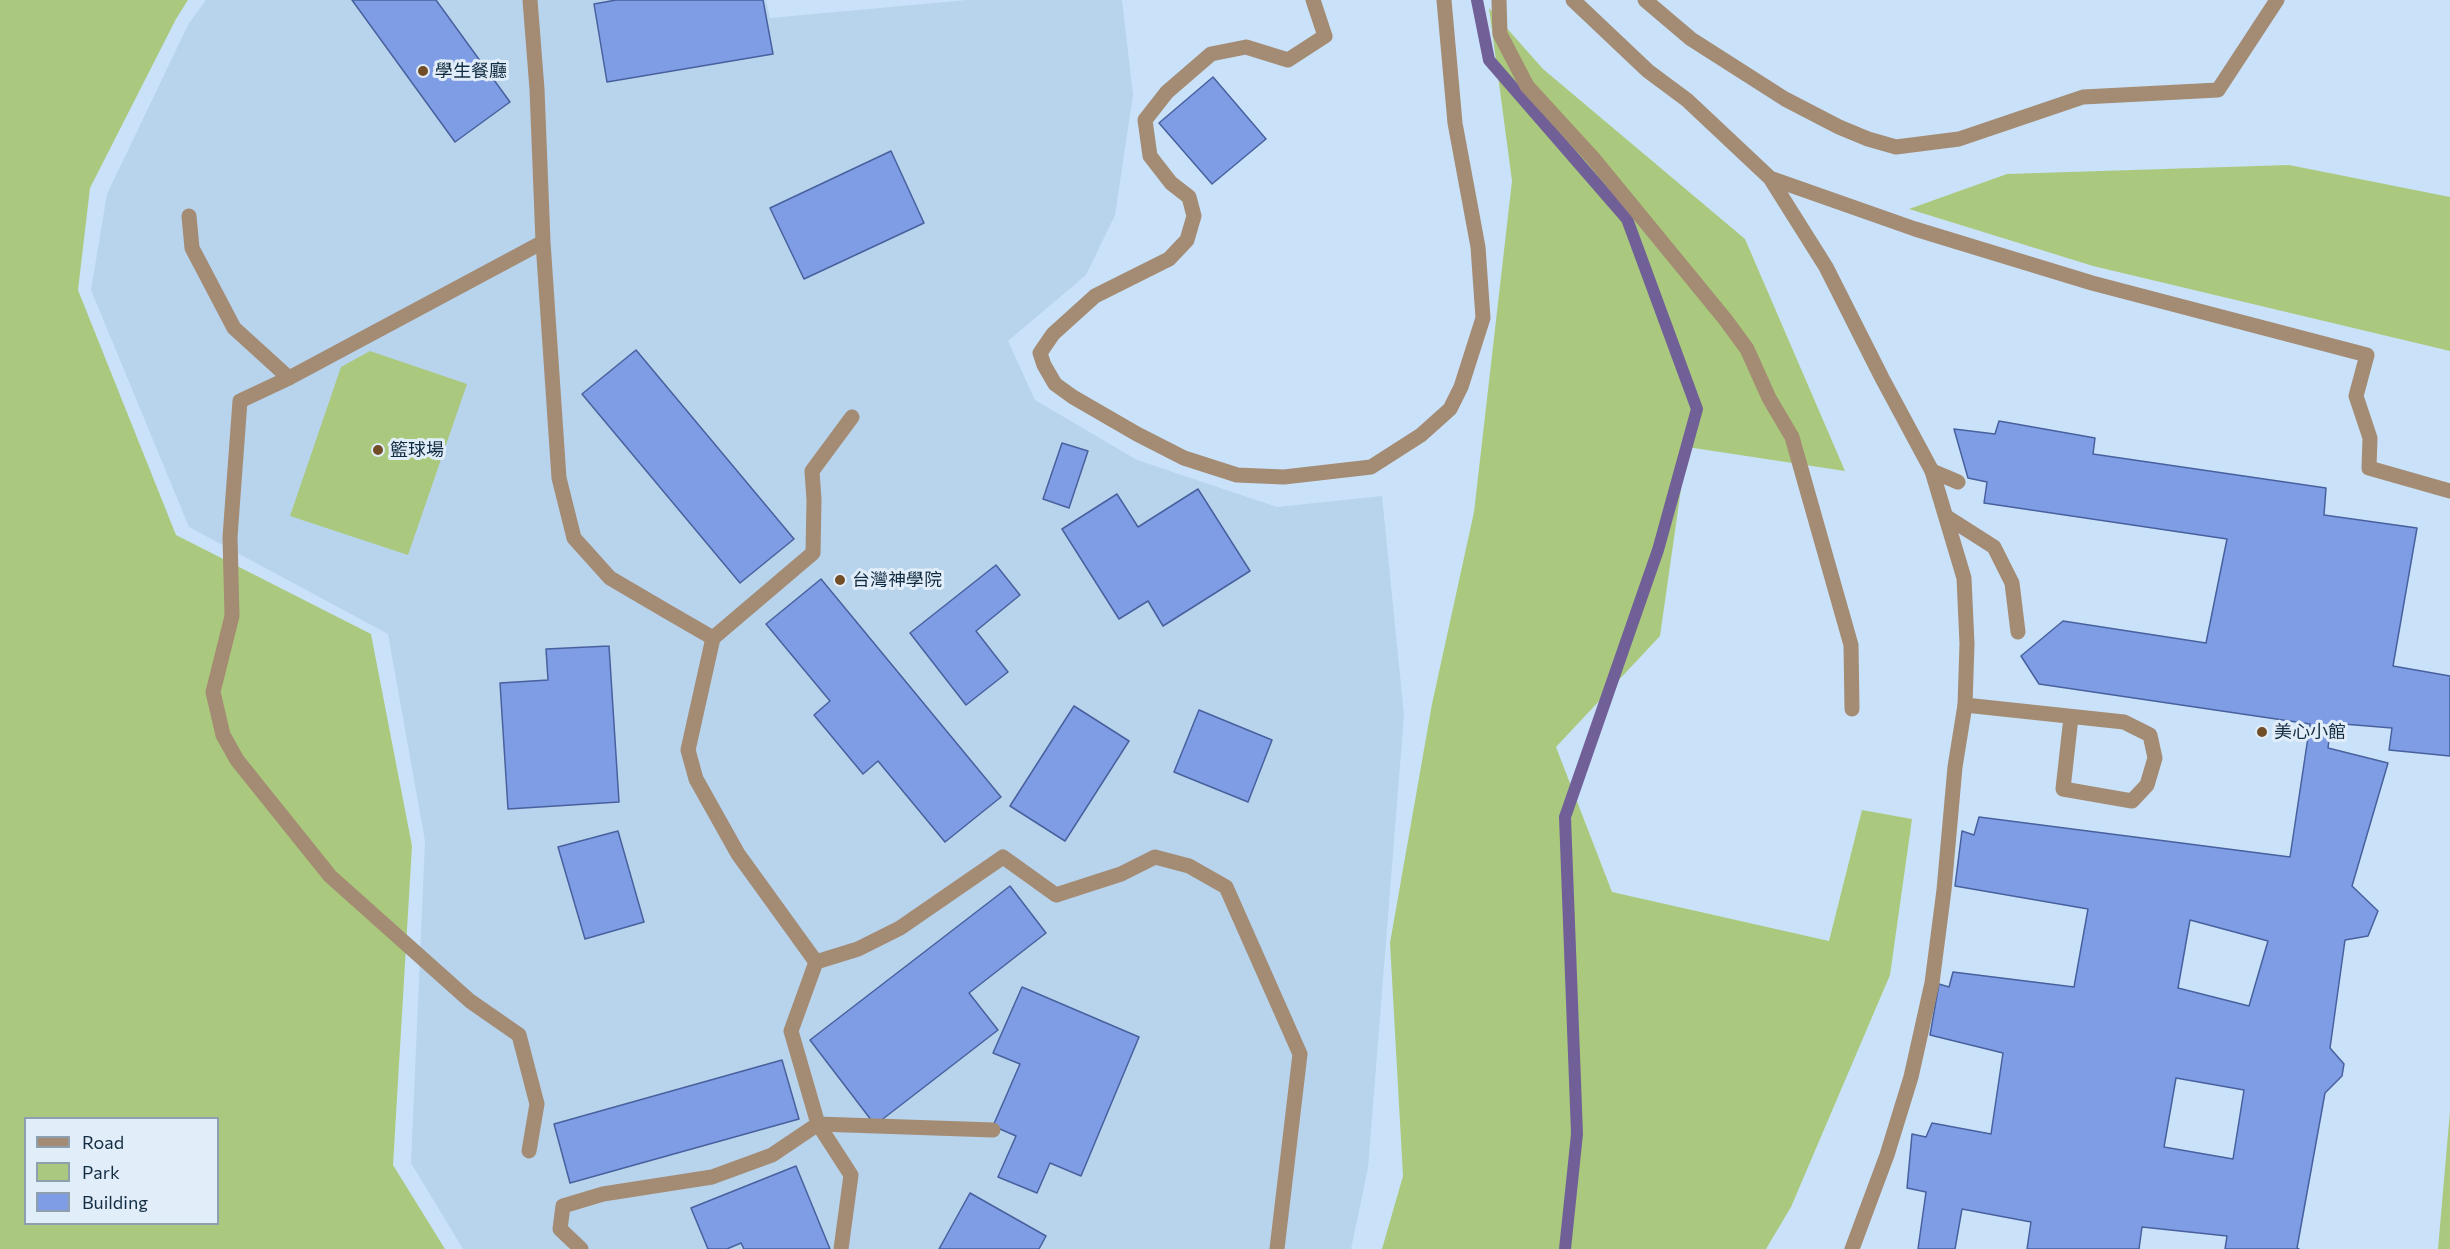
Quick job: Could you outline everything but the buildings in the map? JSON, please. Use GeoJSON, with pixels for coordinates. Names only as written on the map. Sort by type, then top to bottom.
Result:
{"type":"FeatureCollection","features":[{"type":"Feature","properties":{"kind":"street"},"geometry":{"type":"LineString","coordinates":[[530,0],[559,478],[574,538],[610,578],[713,638]]}},
{"type":"Feature","properties":{"kind":"street"},"geometry":{"type":"LineString","coordinates":[[1313,0],[1325,36],[1288,60],[1246,47],[1211,54],[1167,92],[1145,120],[1150,156],[1171,183],[1190,197],[1194,216],[1187,240],[1169,259],[1095,296],[1053,334],[1040,352],[1044,365],[1055,384],[1073,397],[1184,458],[1237,475],[1284,477],[1371,467],[1421,435],[1443,416],[1450,409],[1461,387],[1482,318],[1478,247],[1455,123],[1444,0]]}},
{"type":"Feature","properties":{"kind":"street"},"geometry":{"type":"LineString","coordinates":[[1499,0],[1500,34],[1527,86],[1593,158],[1725,319],[1746,349],[1769,398],[1792,437],[1851,645],[1852,709]]}},
{"type":"Feature","properties":{"kind":"street"},"geometry":{"type":"LineString","coordinates":[[1573,0],[1648,71],[1687,100],[1770,178],[1827,267],[1881,378],[1932,471],[1964,578],[1967,644],[1965,705],[1955,767],[1944,890],[1932,983],[1911,1077],[1891,1144],[1852,1249]]}},
{"type":"Feature","properties":{"kind":"street"},"geometry":{"type":"LineString","coordinates":[[1645,0],[1691,39],[1785,99],[1839,128],[1868,140],[1896,147],[1959,139],[2083,97],[2218,90],[2277,0]]}},
{"type":"Feature","properties":{"kind":"street"},"geometry":{"type":"LineString","coordinates":[[1770,178],[1915,230],[2092,283],[2367,355],[2356,396],[2370,438],[2369,468],[2450,491]]}},
{"type":"Feature","properties":{"kind":"street"},"geometry":{"type":"LineString","coordinates":[[189,216],[192,248],[234,328],[289,378]]}},
{"type":"Feature","properties":{"kind":"street"},"geometry":{"type":"LineString","coordinates":[[529,1151],[537,1104],[519,1035],[470,1001],[330,876],[237,760],[223,735],[213,692],[232,616],[230,537],[240,401],[289,378],[543,242]]}},
{"type":"Feature","properties":{"kind":"street"},"geometry":{"type":"LineString","coordinates":[[816,962],[738,854],[696,779],[688,750],[713,638],[813,553],[812,471],[852,417]]}},
{"type":"Feature","properties":{"kind":"street"},"geometry":{"type":"LineString","coordinates":[[1932,471],[1958,482]]}},
{"type":"Feature","properties":{"kind":"street"},"geometry":{"type":"LineString","coordinates":[[1947,517],[1994,548],[2012,583],[2018,632]]}},
{"type":"Feature","properties":{"kind":"street"},"geometry":{"type":"LineString","coordinates":[[1965,705],[2124,722],[2150,735],[2155,758],[2147,785],[2132,801],[2062,789],[2071,717]]}},
{"type":"Feature","properties":{"kind":"street"},"geometry":{"type":"LineString","coordinates":[[816,962],[858,949],[900,928],[1003,857],[1056,895],[1122,873],[1155,858],[1189,866],[1226,886],[1300,1054],[1277,1249]]}},
{"type":"Feature","properties":{"kind":"street"},"geometry":{"type":"LineString","coordinates":[[816,962],[791,1031],[818,1124],[851,1175],[841,1249]]}},
{"type":"Feature","properties":{"kind":"street"},"geometry":{"type":"LineString","coordinates":[[581,1249],[560,1229],[564,1206],[603,1194],[711,1177],[772,1155],[818,1124],[993,1130]]}},
{"type":"Feature","properties":{"kind":"shaded area","name":"台灣神學院"},"geometry":{"type":"Polygon","coordinates":[[[206,0],[766,0],[770,18],[967,0],[1122,0],[1133,95],[1115,215],[1086,275],[1008,341],[1035,400],[1137,460],[1277,507],[1382,496],[1404,715],[1368,1168],[1351,1249],[463,1249],[411,1163],[425,841],[388,634],[189,527],[91,290],[107,194],[189,23],[206,0]]]}},
{"type":"Feature","properties":{"kind":"green space"},"geometry":{"type":"Polygon","coordinates":[[[0,0],[188,0],[176,19],[90,188],[78,290],[176,535],[371,634],[412,846],[393,1165],[445,1249],[0,1249],[0,0]]]}},
{"type":"Feature","properties":{"kind":"green space"},"geometry":{"type":"Polygon","coordinates":[[[1489,8],[1543,69],[1745,239],[1845,471],[1687,447],[1660,636],[1556,747],[1612,892],[1829,941],[1862,810],[1912,819],[1890,975],[1791,1207],[1766,1249],[1382,1249],[1403,1176],[1390,943],[1432,704],[1474,512],[1512,181],[1489,8]]]}},
{"type":"Feature","properties":{"kind":"green space"},"geometry":{"type":"Polygon","coordinates":[[[2289,165],[2450,197],[2450,351],[2093,266],[1909,209],[2007,174],[2289,165]]]}},
{"type":"Feature","properties":{"kind":"green space","name":"籃球場"},"geometry":{"type":"Polygon","coordinates":[[[370,351],[467,384],[408,555],[290,516],[341,367],[370,351]]]}},
{"type":"Feature","properties":{"kind":"green space"},"geometry":{"type":"Polygon","coordinates":[[[2450,1111],[2450,1249],[2438,1249],[2450,1111]]]}},
{"type":"Feature","properties":{"kind":"waterway"},"geometry":{"type":"LineString","coordinates":[[1477,0],[1489,60],[1627,219],[1697,409],[1658,550],[1565,817],[1577,1134],[1565,1249]]}},
{"type":"Feature","properties":{"kind":"place","name":"學生餐廳"},"geometry":{"type":"Point","coordinates":[423,71]}},
{"type":"Feature","properties":{"kind":"place","name":"籃球場"},"geometry":{"type":"Point","coordinates":[378,450]}},
{"type":"Feature","properties":{"kind":"place","name":"台灣神學院"},"geometry":{"type":"Point","coordinates":[840,580]}},
{"type":"Feature","properties":{"kind":"place","name":"美心小館"},"geometry":{"type":"Point","coordinates":[2262,732]}}]}
